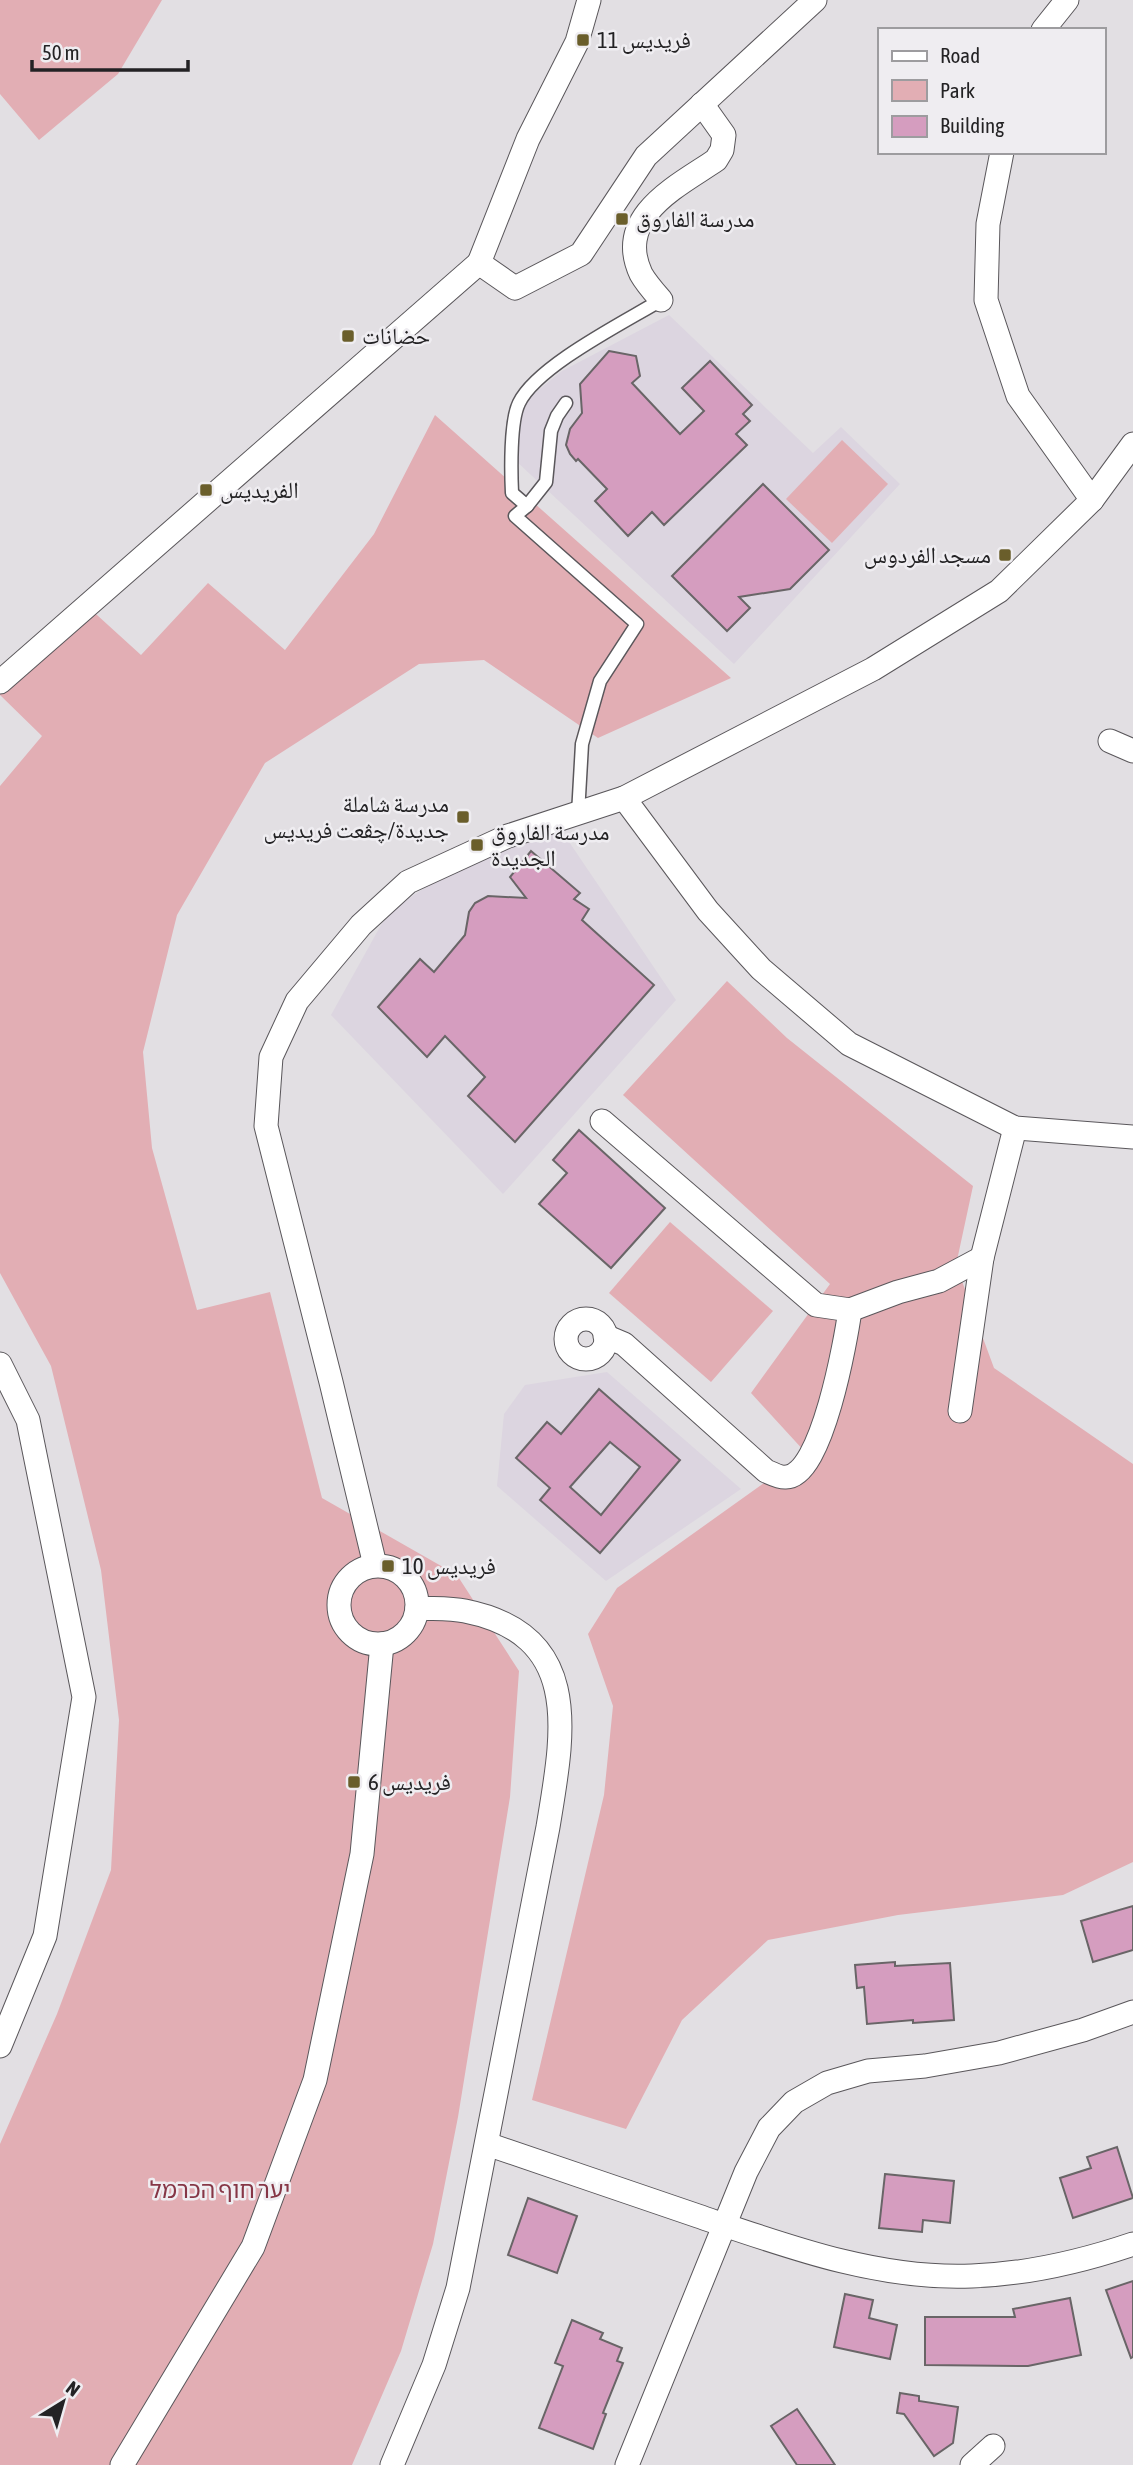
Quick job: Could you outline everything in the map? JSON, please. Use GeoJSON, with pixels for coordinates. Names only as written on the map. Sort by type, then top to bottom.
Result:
{"type":"FeatureCollection","features":[{"type":"Feature","properties":{"kind":"street"},"geometry":{"type":"LineString","coordinates":[[0,682],[479,263],[528,139],[577,42],[589,0]]}},
{"type":"Feature","properties":{"kind":"street"},"geometry":{"type":"LineString","coordinates":[[479,263],[515,288],[581,254],[646,156],[815,0]]}},
{"type":"Feature","properties":{"kind":"street"},"geometry":{"type":"LineString","coordinates":[[1045,28],[1067,0]]}},
{"type":"Feature","properties":{"kind":"street"},"geometry":{"type":"LineString","coordinates":[[661,300],[642,275],[636,260],[635,239],[639,224],[654,204],[716,160],[722,150],[724,135],[702,104]]}},
{"type":"Feature","properties":{"kind":"street"},"geometry":{"type":"LineString","coordinates":[[1002,154],[988,224],[986,300],[1018,397],[1092,500]]}},
{"type":"Feature","properties":{"kind":"street"},"geometry":{"type":"LineString","coordinates":[[375,1565],[266,1126],[271,1057],[297,1001],[360,925],[408,882],[508,836],[624,798],[873,668],[999,591],[1092,500],[1133,444]]}},
{"type":"Feature","properties":{"kind":"street"},"geometry":{"type":"LineString","coordinates":[[1110,741],[1133,751]]}},
{"type":"Feature","properties":{"kind":"street"},"geometry":{"type":"LineString","coordinates":[[624,798],[708,911],[761,969],[849,1044],[1015,1128],[1133,1138]]}},
{"type":"Feature","properties":{"kind":"street"},"geometry":{"type":"LineString","coordinates":[[602,1121],[816,1305],[850,1310],[898,1292],[939,1281],[982,1258]]}},
{"type":"Feature","properties":{"kind":"street"},"geometry":{"type":"LineString","coordinates":[[960,1410],[982,1258],[1015,1128]]}},
{"type":"Feature","properties":{"kind":"street"},"geometry":{"type":"LineString","coordinates":[[605,1336],[624,1344],[766,1471],[786,1478],[793,1475],[803,1464],[825,1426],[850,1310]]}},
{"type":"Feature","properties":{"kind":"street"},"geometry":{"type":"LineString","coordinates":[[0,1364],[27,1420],[85,1697],[45,1936],[0,2046]]}},
{"type":"Feature","properties":{"kind":"street"},"geometry":{"type":"LineString","coordinates":[[375,1565],[401,1573],[410,1582],[416,1595],[417,1608],[414,1621],[406,1633],[395,1641],[369,1644],[348,1631],[338,1608],[344,1584],[362,1568],[375,1565]]}},
{"type":"Feature","properties":{"kind":"street"},"geometry":{"type":"LineString","coordinates":[[392,2465],[434,2364],[458,2288],[554,1789],[560,1725],[558,1690],[550,1665],[533,1643],[492,1618],[463,1611],[417,1608]]}},
{"type":"Feature","properties":{"kind":"street"},"geometry":{"type":"LineString","coordinates":[[122,2465],[253,2247],[315,2080],[362,1854],[382,1644]]}},
{"type":"Feature","properties":{"kind":"street"},"geometry":{"type":"LineString","coordinates":[[627,2465],[746,2172],[769,2128],[794,2102],[827,2083],[868,2071],[925,2066],[999,2053],[1083,2030],[1133,2011]]}},
{"type":"Feature","properties":{"kind":"street"},"geometry":{"type":"LineString","coordinates":[[487,2144],[831,2258],[899,2272],[970,2276],[1042,2269],[1095,2257],[1133,2244]]}},
{"type":"Feature","properties":{"kind":"street"},"geometry":{"type":"LineString","coordinates":[[972,2465],[993,2446]]}},
{"type":"Feature","properties":{"kind":"lane"},"geometry":{"type":"LineString","coordinates":[[527,506],[512,493],[510,467],[513,420],[525,392],[551,367],[661,300]]}},
{"type":"Feature","properties":{"kind":"lane"},"geometry":{"type":"LineString","coordinates":[[566,404],[551,431],[546,482],[527,506],[515,516],[637,624],[600,681],[582,744],[578,814]]}},
{"type":"Feature","properties":{"kind":"shaded area"},"geometry":{"type":"Polygon","coordinates":[[[669,315],[813,453],[841,427],[900,484],[734,664],[516,461],[523,411],[531,396],[562,371],[669,315]]]}},
{"type":"Feature","properties":{"kind":"shaded area"},"geometry":{"type":"Polygon","coordinates":[[[561,830],[676,1000],[503,1194],[331,1015],[381,925],[393,909],[468,863],[561,830]]]}},
{"type":"Feature","properties":{"kind":"shaded area"},"geometry":{"type":"Polygon","coordinates":[[[607,1372],[741,1489],[606,1581],[497,1486],[504,1414],[525,1385],[607,1372]]]}},
{"type":"Feature","properties":{"kind":"green space"},"geometry":{"type":"Polygon","coordinates":[[[0,0],[162,0],[118,74],[39,140],[0,94],[0,0]]]}},
{"type":"Feature","properties":{"kind":"green space","name":"יער חוף הכרמל"},"geometry":{"type":"Polygon","coordinates":[[[435,415],[731,678],[598,738],[484,660],[419,664],[265,763],[177,915],[143,1052],[152,1148],[197,1310],[270,1292],[322,1498],[457,1575],[519,1671],[510,1797],[458,2117],[433,2244],[401,2351],[352,2465],[0,2465],[0,2144],[57,2014],[111,1870],[119,1720],[101,1570],[51,1366],[0,1273],[0,786],[42,736],[0,695],[0,679],[86,605],[141,655],[208,583],[285,650],[374,534],[435,415]]]}},
{"type":"Feature","properties":{"kind":"green space"},"geometry":{"type":"Polygon","coordinates":[[[842,440],[888,484],[832,543],[786,499],[842,440]]]}},
{"type":"Feature","properties":{"kind":"green space"},"geometry":{"type":"Polygon","coordinates":[[[727,981],[787,1038],[973,1186],[956,1265],[994,1368],[1133,1464],[1133,1862],[1063,1895],[898,1915],[768,1940],[682,2020],[626,2129],[532,2100],[604,1795],[613,1706],[588,1634],[617,1588],[806,1453],[751,1393],[830,1284],[623,1095],[727,981]]]}},
{"type":"Feature","properties":{"kind":"green space"},"geometry":{"type":"Polygon","coordinates":[[[670,1222],[773,1311],[711,1382],[609,1293],[670,1222]]]}},
{"type":"Feature","properties":{"kind":"building"},"geometry":{"type":"Polygon","coordinates":[[[609,351],[636,356],[640,376],[632,383],[680,434],[704,411],[682,388],[710,361],[752,405],[743,414],[750,421],[736,434],[747,445],[664,525],[652,512],[628,536],[595,501],[607,489],[578,459],[576,461],[566,445],[570,429],[582,413],[580,384],[609,351]]]}},
{"type":"Feature","properties":{"kind":"building"},"geometry":{"type":"Polygon","coordinates":[[[763,484],[829,550],[790,589],[739,597],[750,608],[727,631],[672,576],[763,484]]]}},
{"type":"Feature","properties":{"kind":"building"},"geometry":{"type":"Polygon","coordinates":[[[531,851],[580,893],[574,899],[589,909],[582,920],[654,985],[515,1142],[468,1096],[485,1077],[445,1036],[427,1057],[378,1007],[420,959],[434,972],[465,935],[469,912],[475,903],[488,896],[526,898],[510,877],[531,851]]]}},
{"type":"Feature","properties":{"kind":"building"},"geometry":{"type":"Polygon","coordinates":[[[579,1130],[665,1208],[611,1268],[539,1204],[567,1173],[553,1160],[579,1130]]]}},
{"type":"Feature","properties":{"kind":"building"},"geometry":{"type":"Polygon","coordinates":[[[599,1389],[680,1460],[600,1553],[540,1500],[550,1488],[516,1458],[547,1422],[561,1434],[599,1389]],[[610,1442],[570,1487],[601,1515],[640,1467],[610,1442]]]}},
{"type":"Feature","properties":{"kind":"building"},"geometry":{"type":"Polygon","coordinates":[[[1133,1906],[1133,1950],[1093,1962],[1081,1921],[1133,1906]]]}},
{"type":"Feature","properties":{"kind":"building"},"geometry":{"type":"Polygon","coordinates":[[[895,1962],[895,1966],[950,1963],[954,2020],[867,2024],[864,1987],[857,1988],[855,1965],[895,1962]]]}},
{"type":"Feature","properties":{"kind":"building"},"geometry":{"type":"Polygon","coordinates":[[[1117,2147],[1133,2198],[1073,2218],[1060,2178],[1091,2168],[1087,2157],[1117,2147]]]}},
{"type":"Feature","properties":{"kind":"building"},"geometry":{"type":"Polygon","coordinates":[[[885,2174],[954,2181],[950,2223],[923,2220],[922,2232],[879,2228],[885,2174]]]}},
{"type":"Feature","properties":{"kind":"building"},"geometry":{"type":"Polygon","coordinates":[[[528,2198],[577,2216],[557,2273],[508,2255],[528,2198]]]}},
{"type":"Feature","properties":{"kind":"building"},"geometry":{"type":"Polygon","coordinates":[[[1133,2281],[1133,2357],[1131,2358],[1106,2290],[1133,2281]]]}},
{"type":"Feature","properties":{"kind":"building"},"geometry":{"type":"Polygon","coordinates":[[[845,2294],[873,2300],[869,2318],[897,2325],[890,2359],[834,2347],[845,2294]]]}},
{"type":"Feature","properties":{"kind":"building"},"geometry":{"type":"Polygon","coordinates":[[[1070,2298],[1081,2355],[1028,2366],[925,2365],[925,2317],[1015,2317],[1013,2309],[1070,2298]]]}},
{"type":"Feature","properties":{"kind":"building"},"geometry":{"type":"Polygon","coordinates":[[[572,2320],[603,2333],[600,2339],[622,2348],[617,2361],[623,2363],[603,2413],[606,2414],[593,2449],[539,2428],[563,2366],[555,2363],[572,2320]]]}},
{"type":"Feature","properties":{"kind":"building"},"geometry":{"type":"Polygon","coordinates":[[[900,2393],[919,2396],[919,2401],[958,2407],[953,2443],[934,2456],[904,2414],[897,2413],[900,2393]]]}},
{"type":"Feature","properties":{"kind":"building"},"geometry":{"type":"Polygon","coordinates":[[[797,2409],[835,2465],[797,2465],[771,2426],[797,2409]]]}},
{"type":"Feature","properties":{"kind":"place","name":"فريديس 11"},"geometry":{"type":"Point","coordinates":[583,40]}},
{"type":"Feature","properties":{"kind":"place","name":"مدرسة الفاروق"},"geometry":{"type":"Point","coordinates":[622,219]}},
{"type":"Feature","properties":{"kind":"place","name":"حضانات"},"geometry":{"type":"Point","coordinates":[348,336]}},
{"type":"Feature","properties":{"kind":"place","name":"الفريديس"},"geometry":{"type":"Point","coordinates":[206,490]}},
{"type":"Feature","properties":{"kind":"place","name":"مسجد الفردوس"},"geometry":{"type":"Point","coordinates":[1005,555]}},
{"type":"Feature","properties":{"kind":"place","name":"مدرسة شاملة جديدة/چڤعت فريديس"},"geometry":{"type":"Point","coordinates":[463,817]}},
{"type":"Feature","properties":{"kind":"place","name":"مدرسة الفاروق الجديدة"},"geometry":{"type":"Point","coordinates":[477,845]}},
{"type":"Feature","properties":{"kind":"place","name":"فريديس 10"},"geometry":{"type":"Point","coordinates":[388,1566]}},
{"type":"Feature","properties":{"kind":"place","name":"فريديس 6"},"geometry":{"type":"Point","coordinates":[354,1782]}}]}
